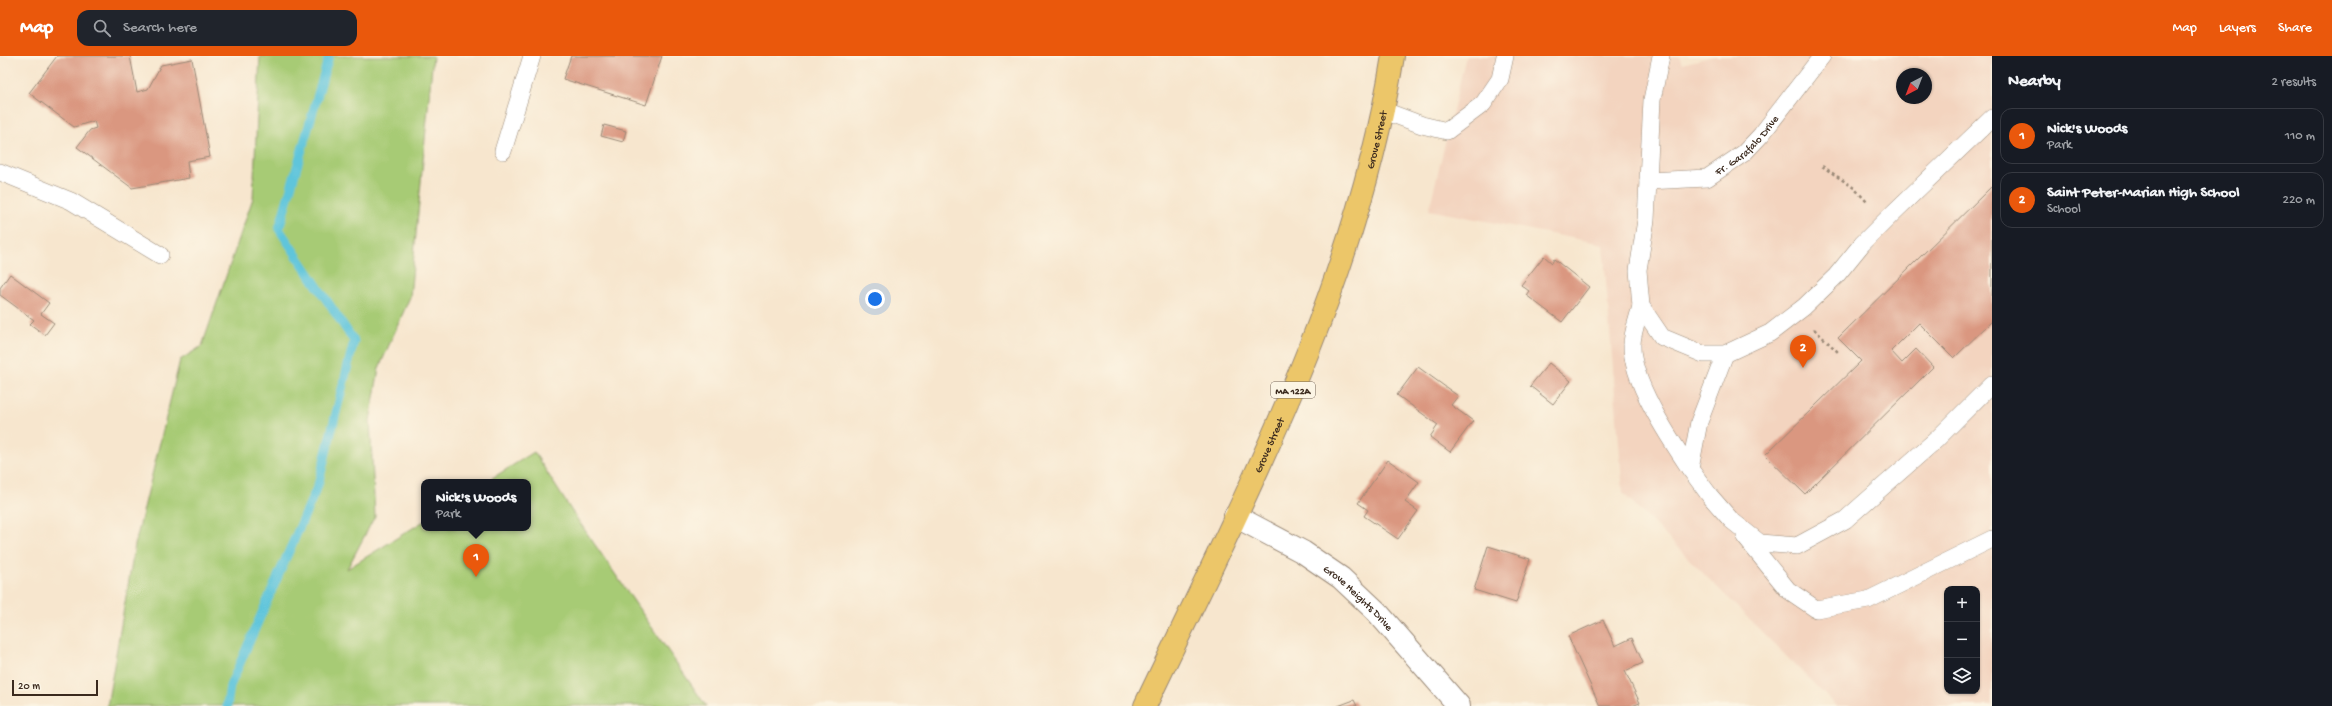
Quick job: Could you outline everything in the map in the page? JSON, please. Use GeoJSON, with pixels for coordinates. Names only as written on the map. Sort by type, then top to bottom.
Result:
{"type":"FeatureCollection","features":[{"type":"Feature","properties":{"kind":"main road","name":"Grove Street"},"geometry":{"type":"LineString","coordinates":[[1145,706],[1296,383],[1342,263],[1361,202],[1393,56]]}},
{"type":"Feature","properties":{"kind":"street","name":"Grove Heights Drive"},"geometry":{"type":"LineString","coordinates":[[1235,516],[1303,552],[1341,578],[1377,612],[1459,706]]}},
{"type":"Feature","properties":{"kind":"lane"},"geometry":{"type":"LineString","coordinates":[[503,151],[532,56]]}},
{"type":"Feature","properties":{"kind":"lane"},"geometry":{"type":"LineString","coordinates":[[1382,110],[1422,126],[1447,131],[1483,104],[1500,79],[1505,56]]}},
{"type":"Feature","properties":{"kind":"lane"},"geometry":{"type":"LineString","coordinates":[[1660,56],[1652,100],[1646,220],[1638,270],[1641,306],[1632,345],[1639,379],[1664,430],[1690,469],[1710,496],[1788,590],[1816,609],[1868,600],[1992,539]]}},
{"type":"Feature","properties":{"kind":"lane","name":"Fr. Garafalo Drive"},"geometry":{"type":"LineString","coordinates":[[1648,181],[1707,178],[1744,153],[1761,135],[1822,56]]}},
{"type":"Feature","properties":{"kind":"lane"},"geometry":{"type":"LineString","coordinates":[[1641,306],[1662,337],[1703,354],[1725,354],[1770,332],[1804,307],[1836,276],[1862,244],[1992,118]]}},
{"type":"Feature","properties":{"kind":"lane"},"geometry":{"type":"LineString","coordinates":[[0,172],[71,201],[160,254]]}},
{"type":"Feature","properties":{"kind":"lane"},"geometry":{"type":"LineString","coordinates":[[1690,469],[1699,422],[1725,354]]}},
{"type":"Feature","properties":{"kind":"lane"},"geometry":{"type":"LineString","coordinates":[[1731,520],[1760,543],[1797,546],[1845,520],[1937,439],[1992,384]]}},
{"type":"Feature","properties":{"kind":"path"},"geometry":{"type":"LineString","coordinates":[[1822,166],[1854,188],[1873,208]]}},
{"type":"Feature","properties":{"kind":"shaded area"},"geometry":{"type":"Polygon","coordinates":[[[1466,56],[1679,56],[1682,64],[1714,56],[1992,56],[1992,706],[1836,706],[1623,493],[1603,244],[1429,210],[1466,56]]]}},
{"type":"Feature","properties":{"kind":"green space"},"geometry":{"type":"Polygon","coordinates":[[[260,56],[433,56],[410,297],[379,368],[370,421],[375,516],[347,569],[421,523],[421,531],[531,531],[531,479],[491,479],[534,452],[571,510],[706,706],[107,706],[135,545],[180,360],[202,346],[253,198],[260,56]]]}},
{"type":"Feature","properties":{"kind":"building"},"geometry":{"type":"Polygon","coordinates":[[[57,56],[130,56],[137,92],[148,89],[161,65],[192,59],[210,157],[187,161],[189,178],[132,188],[77,147],[90,130],[96,128],[94,121],[74,127],[29,93],[57,56]]]}},
{"type":"Feature","properties":{"kind":"building"},"geometry":{"type":"Polygon","coordinates":[[[571,56],[662,56],[646,105],[563,79],[571,56]]]}},
{"type":"Feature","properties":{"kind":"building"},"geometry":{"type":"Polygon","coordinates":[[[604,125],[626,131],[623,142],[601,136],[604,125]]]}},
{"type":"Feature","properties":{"kind":"building"},"geometry":{"type":"Polygon","coordinates":[[[1992,186],[1992,321],[1954,358],[1919,323],[1891,351],[1902,363],[1916,349],[1933,367],[1805,494],[1765,455],[1861,361],[1838,338],[1992,186]]]}},
{"type":"Feature","properties":{"kind":"building"},"geometry":{"type":"Polygon","coordinates":[[[1544,256],[1552,263],[1554,259],[1589,287],[1562,322],[1526,295],[1529,291],[1521,285],[1544,256]]]}},
{"type":"Feature","properties":{"kind":"building"},"geometry":{"type":"Polygon","coordinates":[[[10,274],[49,303],[41,314],[54,323],[45,335],[30,324],[34,320],[0,295],[0,288],[10,274]]]}},
{"type":"Feature","properties":{"kind":"building"},"geometry":{"type":"Polygon","coordinates":[[[1549,363],[1571,381],[1553,404],[1530,386],[1549,363]]]}},
{"type":"Feature","properties":{"kind":"building"},"geometry":{"type":"Polygon","coordinates":[[[1418,367],[1458,396],[1451,405],[1473,421],[1450,452],[1430,437],[1438,425],[1397,395],[1418,367]]]}},
{"type":"Feature","properties":{"kind":"building"},"geometry":{"type":"Polygon","coordinates":[[[1388,460],[1419,482],[1405,502],[1418,511],[1398,539],[1364,516],[1368,510],[1358,503],[1388,460]]]}},
{"type":"Feature","properties":{"kind":"building"},"geometry":{"type":"Polygon","coordinates":[[[1488,546],[1530,559],[1516,603],[1474,590],[1488,546]]]}},
{"type":"Feature","properties":{"kind":"building"},"geometry":{"type":"Polygon","coordinates":[[[1603,620],[1615,646],[1632,638],[1643,663],[1625,671],[1640,703],[1632,706],[1600,706],[1568,636],[1603,620]]]}},
{"type":"Feature","properties":{"kind":"building"},"geometry":{"type":"Polygon","coordinates":[[[1354,700],[1357,706],[1338,706],[1354,700]]]}},
{"type":"Feature","properties":{"kind":"waterway"},"geometry":{"type":"LineString","coordinates":[[227,706],[230,686],[318,485],[354,341],[279,229],[329,56]]}},
{"type":"Feature","properties":{"kind":"place","name":"Saint Peter-Marian High School"},"geometry":{"type":"Point","coordinates":[1803,368]}},
{"type":"Feature","properties":{"kind":"place","name":"Nick's Woods"},"geometry":{"type":"Point","coordinates":[476,577]}}]}
